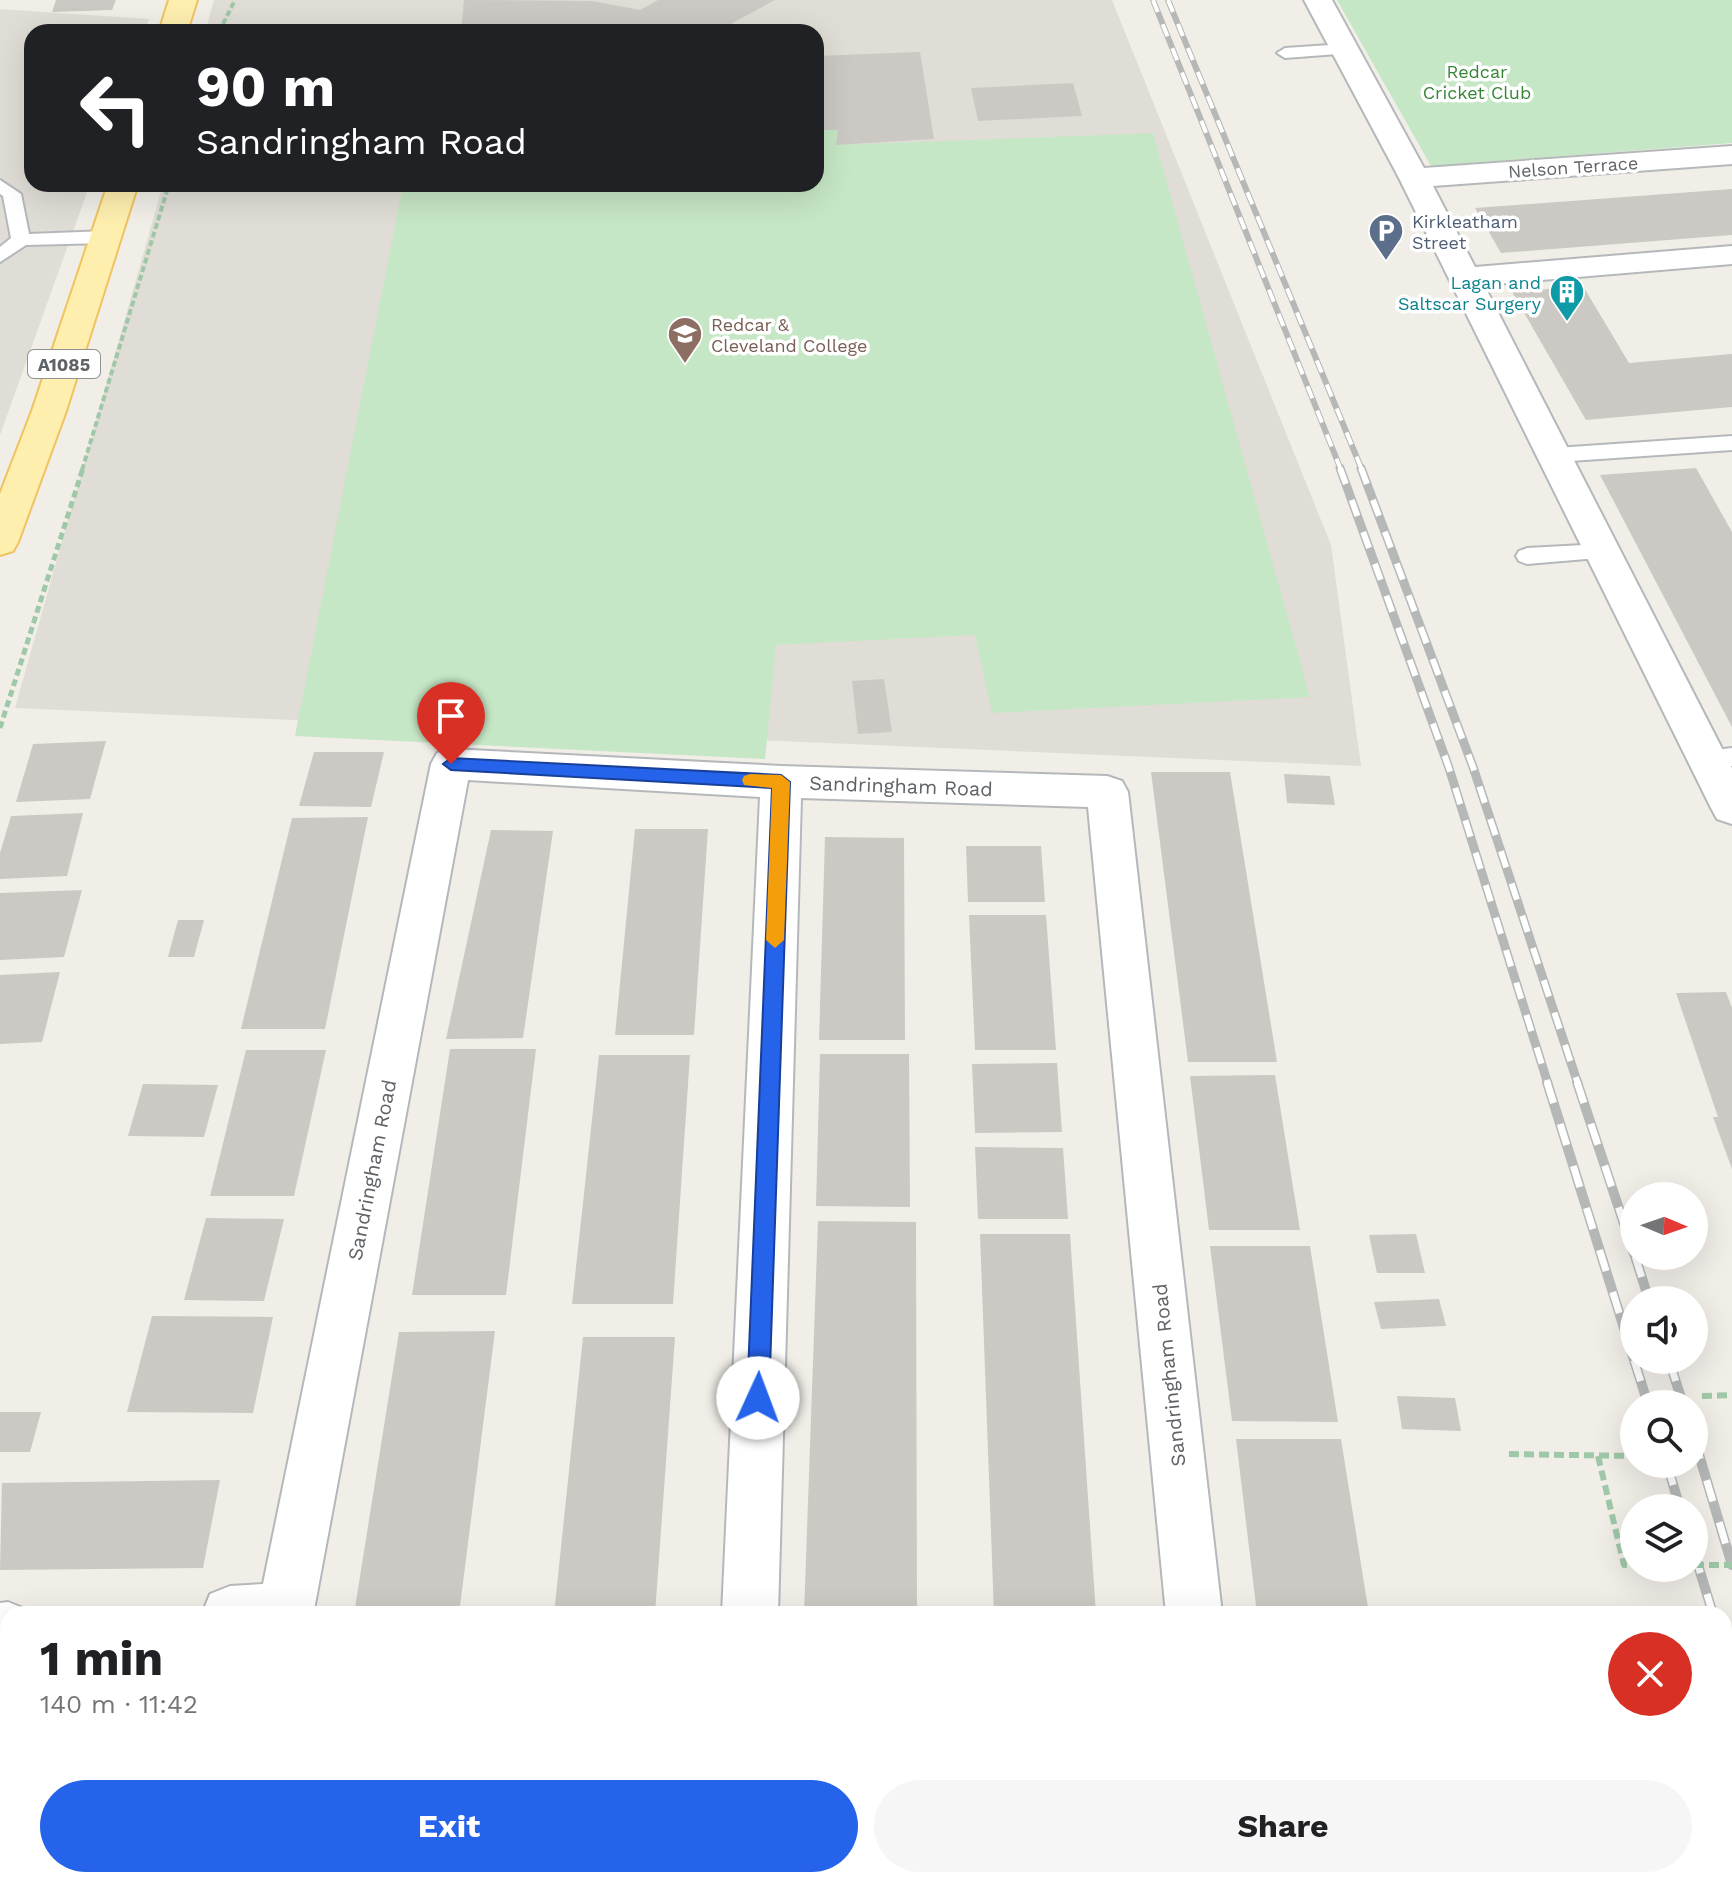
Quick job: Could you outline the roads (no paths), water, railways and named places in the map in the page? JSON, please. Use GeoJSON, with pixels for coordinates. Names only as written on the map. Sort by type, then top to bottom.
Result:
{"type":"FeatureCollection","features":[{"type":"Feature","properties":{"kind":"main road"},"geometry":{"type":"LineString","coordinates":[[176,24],[183,0]]}},
{"type":"Feature","properties":{"kind":"main road","name":"A1085"},"geometry":{"type":"LineString","coordinates":[[0,542],[49,411],[120,192]]}},
{"type":"Feature","properties":{"kind":"street"},"geometry":{"type":"LineString","coordinates":[[1318,0],[1414,178],[1556,455],[1602,552],[1719,758],[1732,808]]}},
{"type":"Feature","properties":{"kind":"street","name":"Nelson Terrace"},"geometry":{"type":"LineString","coordinates":[[1414,178],[1732,155]]}},
{"type":"Feature","properties":{"kind":"street"},"geometry":{"type":"LineString","coordinates":[[1464,277],[1732,255]]}},
{"type":"Feature","properties":{"kind":"street","name":"Sandringham Road"},"geometry":{"type":"LineString","coordinates":[[287,1606],[451,764],[781,782],[1107,792],[1193,1606]]}},
{"type":"Feature","properties":{"kind":"street"},"geometry":{"type":"LineString","coordinates":[[750,1606],[781,782]]}},
{"type":"Feature","properties":{"kind":"lane"},"geometry":{"type":"LineString","coordinates":[[1285,53],[1345,49]]}},
{"type":"Feature","properties":{"kind":"lane"},"geometry":{"type":"LineString","coordinates":[[0,185],[12,194],[21,240]]}},
{"type":"Feature","properties":{"kind":"lane"},"geometry":{"type":"LineString","coordinates":[[0,256],[21,240],[106,237]]}},
{"type":"Feature","properties":{"kind":"lane"},"geometry":{"type":"LineString","coordinates":[[1556,455],[1732,443]]}},
{"type":"Feature","properties":{"kind":"lane"},"geometry":{"type":"LineString","coordinates":[[1527,556],[1602,552]]}},
{"type":"Feature","properties":{"kind":"railway"},"geometry":{"type":"LineString","coordinates":[[1153,0],[1341,470]]}},
{"type":"Feature","properties":{"kind":"railway"},"geometry":{"type":"LineString","coordinates":[[1168,0],[1362,470]]}},
{"type":"Feature","properties":{"kind":"railway"},"geometry":{"type":"LineString","coordinates":[[1340,468],[1449,768],[1548,1084]]}},
{"type":"Feature","properties":{"kind":"railway"},"geometry":{"type":"LineString","coordinates":[[1361,468],[1473,767],[1578,1084]]}},
{"type":"Feature","properties":{"kind":"railway"},"geometry":{"type":"LineString","coordinates":[[1547,1082],[1644,1390]]}},
{"type":"Feature","properties":{"kind":"railway"},"geometry":{"type":"LineString","coordinates":[[1577,1082],[1620,1212]]}},
{"type":"Feature","properties":{"kind":"railway"},"geometry":{"type":"LineString","coordinates":[[1639,1270],[1645,1286]]}},
{"type":"Feature","properties":{"kind":"railway"},"geometry":{"type":"LineString","coordinates":[[1673,1374],[1679,1390]]}},
{"type":"Feature","properties":{"kind":"railway"},"geometry":{"type":"LineString","coordinates":[[1671,1478],[1676,1494]]}},
{"type":"Feature","properties":{"kind":"railway"},"geometry":{"type":"LineString","coordinates":[[1706,1478],[1732,1565]]}},
{"type":"Feature","properties":{"kind":"railway"},"geometry":{"type":"LineString","coordinates":[[1703,1582],[1711,1606]]}},
{"type":"Feature","properties":{"kind":"place","name":"Kirkleatham Street"},"geometry":{"type":"Point","coordinates":[1386,262]}},
{"type":"Feature","properties":{"kind":"place","name":"Lagan and Saltscar Surgery"},"geometry":{"type":"Point","coordinates":[1567,323]}},
{"type":"Feature","properties":{"kind":"place","name":"Redcar & Cleveland College"},"geometry":{"type":"Point","coordinates":[685,365]}},
{"type":"Feature","properties":{"kind":"park label","name":"Redcar Cricket Club"},"geometry":{"type":"Point","coordinates":[1477,81]}}]}
